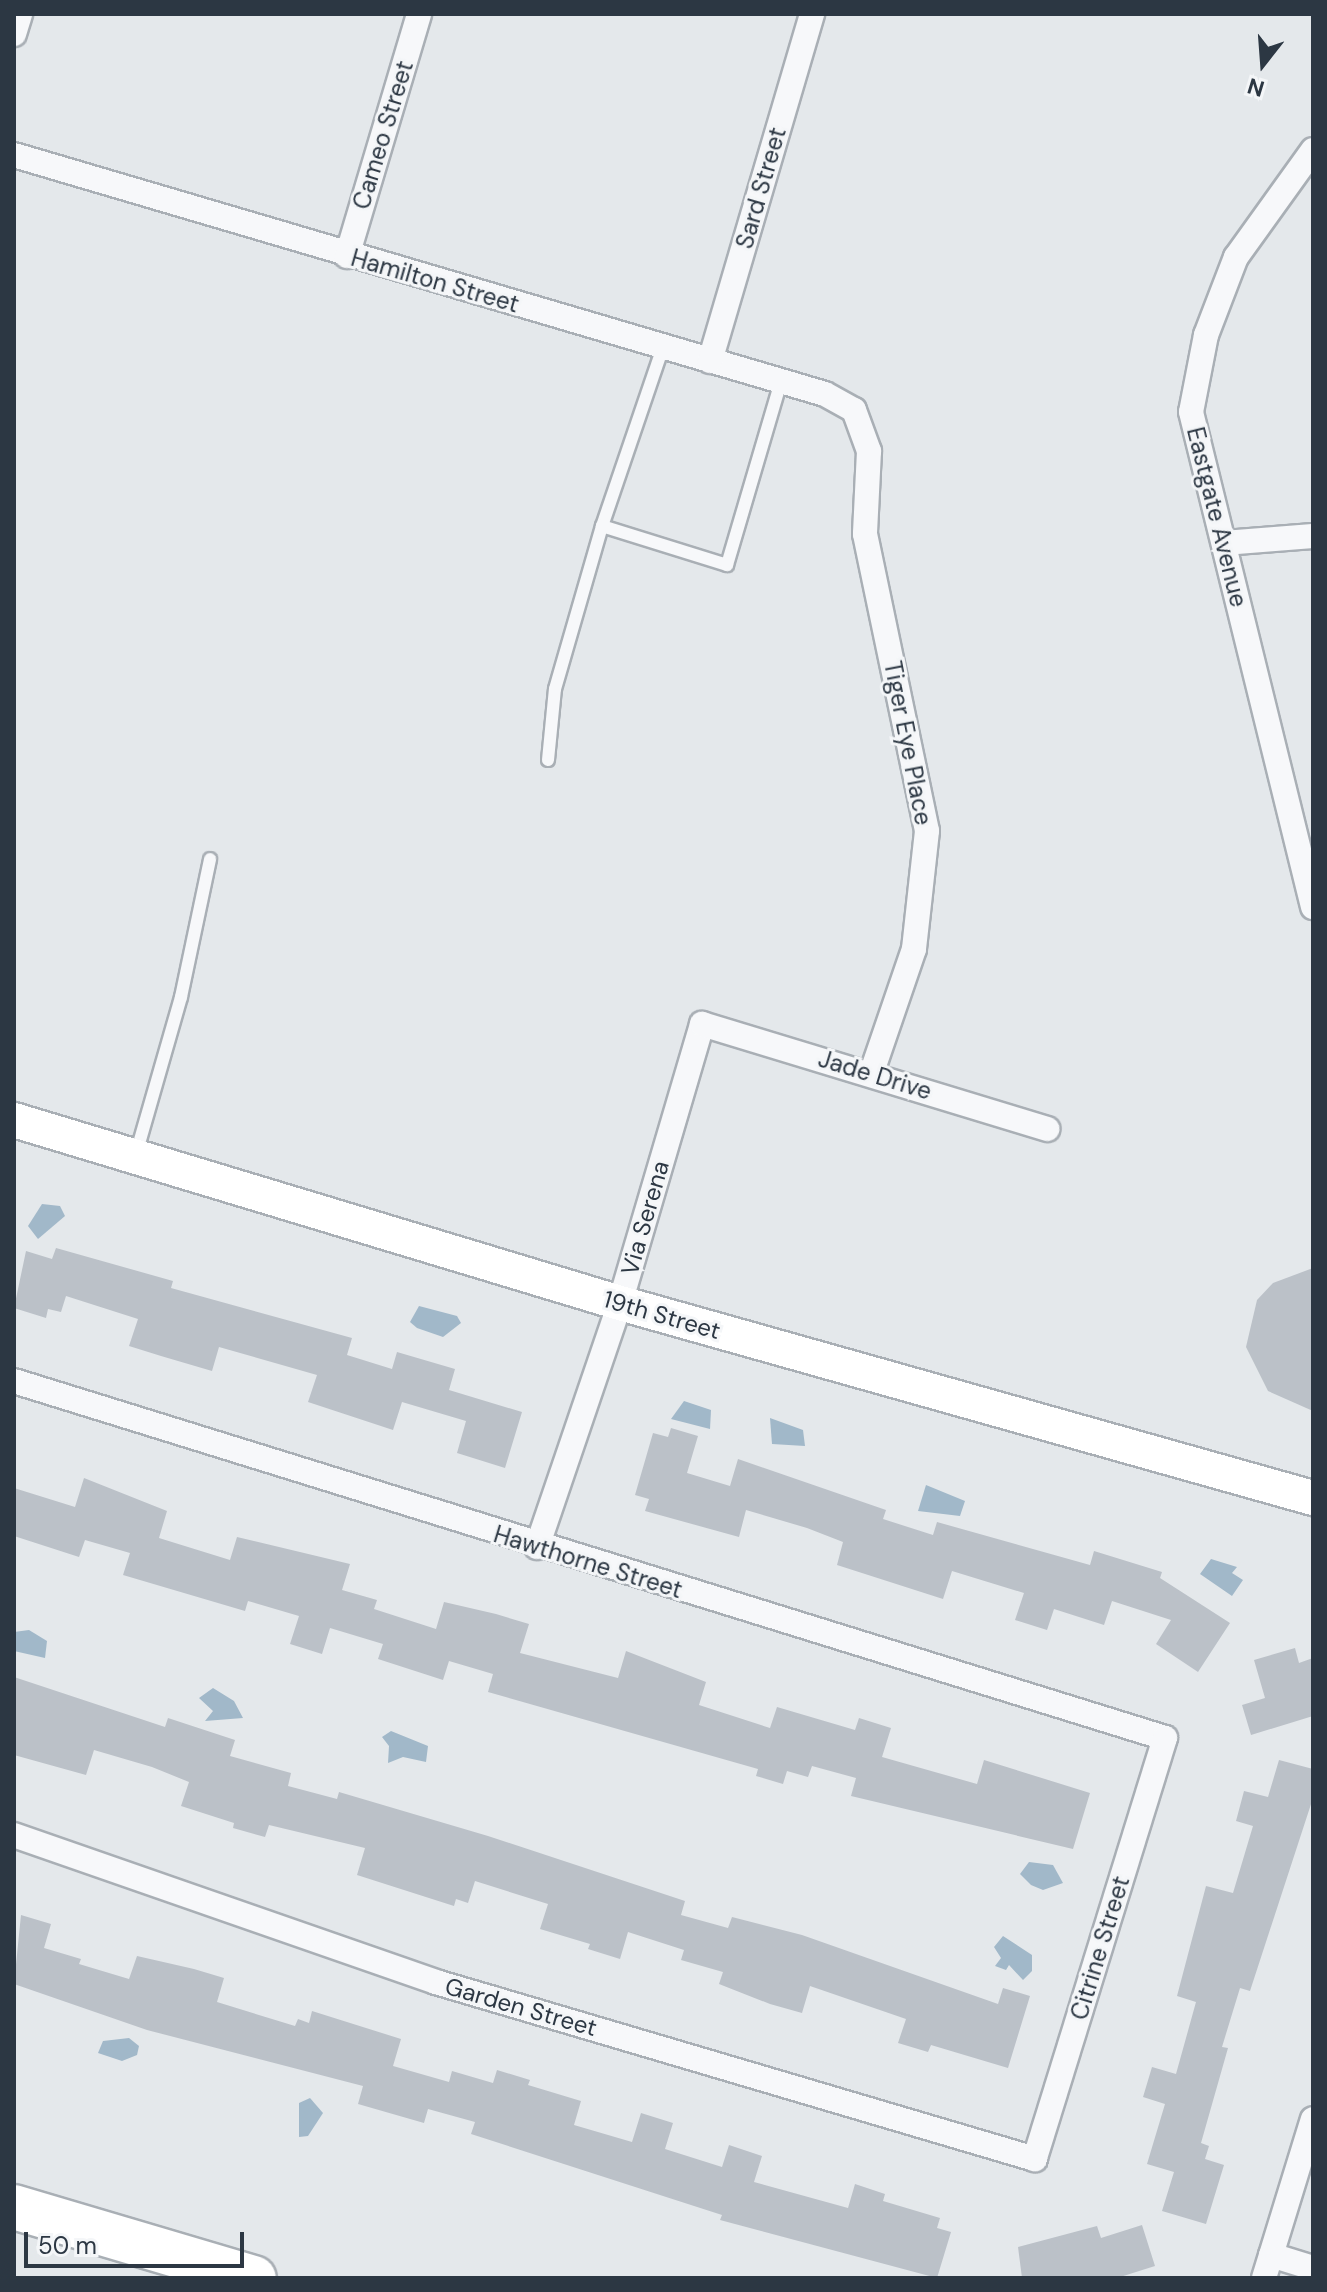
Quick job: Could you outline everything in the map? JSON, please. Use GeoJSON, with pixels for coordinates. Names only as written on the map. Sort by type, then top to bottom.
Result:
{"type":"FeatureCollection","features":[{"type":"Feature","properties":{"kind":"highway"},"geometry":{"type":"LineString","coordinates":[[14,2207],[254,2278]]}},
{"type":"Feature","properties":{"kind":"main road","name":"19th Street"},"geometry":{"type":"LineString","coordinates":[[14,1120],[620,1303],[1313,1498]]}},
{"type":"Feature","properties":{"kind":"street"},"geometry":{"type":"LineString","coordinates":[[14,34],[20,14]]}},
{"type":"Feature","properties":{"kind":"street","name":"Cameo Street"},"geometry":{"type":"LineString","coordinates":[[347,256],[419,14]]}},
{"type":"Feature","properties":{"kind":"street","name":"Sard Street"},"geometry":{"type":"LineString","coordinates":[[710,361],[812,14]]}},
{"type":"Feature","properties":{"kind":"street","name":"Eastgate Avenue"},"geometry":{"type":"LineString","coordinates":[[1313,150],[1236,257],[1206,335],[1191,412],[1313,907]]}},
{"type":"Feature","properties":{"kind":"street","name":"Hamilton Street"},"geometry":{"type":"LineString","coordinates":[[14,155],[347,256],[781,381],[854,410]]}},
{"type":"Feature","properties":{"kind":"street","name":"Tiger Eye Place"},"geometry":{"type":"LineString","coordinates":[[854,410],[869,451],[865,534],[927,831],[914,949],[872,1072]]}},
{"type":"Feature","properties":{"kind":"street"},"geometry":{"type":"LineString","coordinates":[[1224,543],[1313,536]]}},
{"type":"Feature","properties":{"kind":"street","name":"Jade Drive"},"geometry":{"type":"LineString","coordinates":[[702,1024],[872,1072],[1047,1129]]}},
{"type":"Feature","properties":{"kind":"street","name":"Via Serena"},"geometry":{"type":"LineString","coordinates":[[537,1547],[620,1303],[702,1024]]}},
{"type":"Feature","properties":{"kind":"street","name":"Hawthorne Street"},"geometry":{"type":"LineString","coordinates":[[14,1381],[537,1547],[1165,1738]]}},
{"type":"Feature","properties":{"kind":"street","name":"Citrine Street"},"geometry":{"type":"LineString","coordinates":[[1035,2159],[1165,1738]]}},
{"type":"Feature","properties":{"kind":"street","name":"Garden Street"},"geometry":{"type":"LineString","coordinates":[[14,1835],[436,1982],[1035,2159]]}},
{"type":"Feature","properties":{"kind":"street"},"geometry":{"type":"LineString","coordinates":[[1313,2119],[1268,2266],[1313,2268]]}},
{"type":"Feature","properties":{"kind":"lane"},"geometry":{"type":"LineString","coordinates":[[548,760],[555,689],[602,526],[663,347]]}},
{"type":"Feature","properties":{"kind":"lane"},"geometry":{"type":"LineString","coordinates":[[602,526],[727,565],[781,381]]}},
{"type":"Feature","properties":{"kind":"lane"},"geometry":{"type":"LineString","coordinates":[[135,1156],[181,997],[210,859]]}},
{"type":"Feature","properties":{"kind":"water"},"geometry":{"type":"Polygon","coordinates":[[[42,1204],[60,1206],[65,1216],[38,1239],[28,1226],[42,1204]]]}},
{"type":"Feature","properties":{"kind":"water"},"geometry":{"type":"Polygon","coordinates":[[[419,1306],[457,1316],[461,1323],[443,1337],[417,1328],[410,1322],[419,1306]]]}},
{"type":"Feature","properties":{"kind":"water"},"geometry":{"type":"Polygon","coordinates":[[[684,1401],[711,1410],[710,1429],[671,1419],[684,1401]]]}},
{"type":"Feature","properties":{"kind":"water"},"geometry":{"type":"Polygon","coordinates":[[[770,1418],[803,1430],[805,1446],[772,1444],[770,1418]]]}},
{"type":"Feature","properties":{"kind":"water"},"geometry":{"type":"Polygon","coordinates":[[[926,1485],[965,1501],[960,1516],[918,1511],[926,1485]]]}},
{"type":"Feature","properties":{"kind":"water"},"geometry":{"type":"Polygon","coordinates":[[[1211,1559],[1237,1567],[1232,1573],[1243,1580],[1232,1596],[1200,1574],[1211,1559]]]}},
{"type":"Feature","properties":{"kind":"water"},"geometry":{"type":"Polygon","coordinates":[[[29,1630],[47,1641],[45,1658],[14,1651],[14,1632],[29,1630]]]}},
{"type":"Feature","properties":{"kind":"water"},"geometry":{"type":"Polygon","coordinates":[[[213,1688],[234,1701],[243,1718],[205,1721],[213,1711],[199,1698],[213,1688]]]}},
{"type":"Feature","properties":{"kind":"water"},"geometry":{"type":"Polygon","coordinates":[[[391,1731],[428,1746],[426,1762],[403,1757],[388,1763],[389,1746],[382,1737],[391,1731]]]}},
{"type":"Feature","properties":{"kind":"water"},"geometry":{"type":"Polygon","coordinates":[[[1029,1862],[1053,1865],[1063,1883],[1043,1890],[1031,1885],[1020,1874],[1029,1862]]]}},
{"type":"Feature","properties":{"kind":"water"},"geometry":{"type":"Polygon","coordinates":[[[1003,1936],[1032,1955],[1032,1971],[1023,1980],[1009,1965],[1006,1970],[995,1966],[1001,1958],[994,1947],[1003,1936]]]}},
{"type":"Feature","properties":{"kind":"water"},"geometry":{"type":"Polygon","coordinates":[[[129,2038],[139,2046],[137,2055],[122,2061],[98,2053],[103,2041],[129,2038]]]}},
{"type":"Feature","properties":{"kind":"water"},"geometry":{"type":"Polygon","coordinates":[[[310,2098],[323,2113],[308,2136],[299,2137],[299,2103],[310,2098]]]}},
{"type":"Feature","properties":{"kind":"building"},"geometry":{"type":"Polygon","coordinates":[[[56,1248],[173,1281],[171,1288],[352,1338],[347,1355],[392,1369],[397,1352],[455,1369],[449,1390],[522,1412],[505,1468],[457,1453],[466,1421],[402,1402],[393,1430],[308,1402],[317,1375],[219,1347],[212,1371],[129,1346],[138,1319],[66,1296],[61,1312],[48,1309],[46,1318],[14,1308],[26,1251],[52,1259],[56,1248]]]}},
{"type":"Feature","properties":{"kind":"building"},"geometry":{"type":"Polygon","coordinates":[[[1313,1268],[1313,1411],[1268,1391],[1246,1347],[1257,1300],[1273,1283],[1313,1268]]]}},
{"type":"Feature","properties":{"kind":"building"},"geometry":{"type":"Polygon","coordinates":[[[671,1428],[698,1436],[687,1473],[730,1486],[738,1459],[886,1510],[883,1519],[933,1535],[937,1522],[1090,1565],[1094,1551],[1162,1572],[1160,1578],[1230,1623],[1198,1672],[1156,1644],[1171,1620],[1112,1601],[1104,1625],[1054,1609],[1047,1630],[1015,1620],[1024,1593],[952,1571],[943,1599],[837,1565],[843,1542],[807,1528],[746,1510],[739,1537],[645,1511],[649,1499],[635,1495],[653,1433],[668,1437],[671,1428]]]}},
{"type":"Feature","properties":{"kind":"building"},"geometry":{"type":"Polygon","coordinates":[[[84,1478],[167,1511],[159,1538],[230,1560],[237,1537],[350,1564],[342,1590],[377,1600],[374,1609],[436,1629],[444,1602],[496,1614],[529,1624],[520,1653],[618,1678],[626,1651],[706,1682],[699,1705],[770,1728],[777,1707],[855,1730],[859,1718],[891,1728],[882,1757],[977,1784],[984,1760],[1090,1793],[1073,1849],[851,1796],[856,1778],[812,1766],[808,1777],[787,1771],[783,1784],[756,1776],[758,1769],[488,1692],[493,1674],[449,1661],[443,1680],[378,1659],[383,1644],[330,1628],[322,1654],[290,1644],[299,1616],[248,1601],[245,1611],[123,1575],[130,1553],[85,1540],[79,1557],[14,1536],[14,1488],[75,1507],[84,1478]]]}},
{"type":"Feature","properties":{"kind":"building"},"geometry":{"type":"Polygon","coordinates":[[[1295,1648],[1299,1663],[1313,1658],[1313,1716],[1251,1735],[1242,1705],[1265,1698],[1254,1660],[1295,1648]]]}},
{"type":"Feature","properties":{"kind":"building"},"geometry":{"type":"Polygon","coordinates":[[[14,1677],[165,1727],[168,1718],[235,1740],[230,1756],[291,1773],[288,1786],[337,1799],[339,1792],[488,1836],[685,1901],[681,1915],[728,1928],[732,1917],[802,1935],[998,2004],[1003,1988],[1030,1996],[1008,2068],[931,2045],[928,2052],[898,2043],[906,2019],[810,1986],[802,2013],[770,2004],[719,1984],[723,1972],[681,1960],[684,1950],[628,1932],[620,1959],[588,1949],[590,1944],[540,1929],[548,1904],[475,1881],[468,1903],[456,1899],[454,1906],[357,1875],[365,1848],[269,1825],[265,1837],[233,1828],[234,1823],[181,1806],[189,1782],[152,1767],[94,1750],[86,1775],[14,1755],[14,1677]]]}},
{"type":"Feature","properties":{"kind":"building"},"geometry":{"type":"Polygon","coordinates":[[[1279,1760],[1313,1769],[1313,1798],[1250,1991],[1240,1988],[1222,2047],[1228,2048],[1201,2143],[1209,2146],[1205,2159],[1224,2165],[1206,2224],[1162,2211],[1174,2172],[1147,2164],[1165,2104],[1143,2097],[1152,2067],[1176,2074],[1196,2002],[1177,1996],[1206,1886],[1233,1893],[1253,1826],[1236,1821],[1244,1791],[1268,1797],[1279,1760]]]}},
{"type":"Feature","properties":{"kind":"building"},"geometry":{"type":"Polygon","coordinates":[[[21,1915],[51,1924],[44,1948],[81,1959],[79,1964],[129,1979],[137,1956],[194,1969],[224,1978],[217,2002],[295,2026],[298,2019],[309,2023],[312,2011],[401,2039],[393,2066],[449,2082],[452,2071],[493,2083],[497,2070],[530,2080],[528,2085],[581,2101],[574,2125],[632,2142],[641,2113],[673,2123],[665,2149],[722,2167],[729,2145],[762,2156],[754,2182],[848,2208],[855,2184],[885,2194],[883,2201],[940,2218],[937,2228],[951,2232],[937,2278],[720,2220],[722,2215],[471,2134],[475,2122],[428,2109],[424,2123],[358,2104],[363,2086],[147,2030],[14,1984],[21,1915]]]}},
{"type":"Feature","properties":{"kind":"building"},"geometry":{"type":"Polygon","coordinates":[[[1142,2225],[1155,2266],[1117,2278],[1022,2278],[1018,2247],[1097,2226],[1101,2238],[1142,2225]]]}}]}
